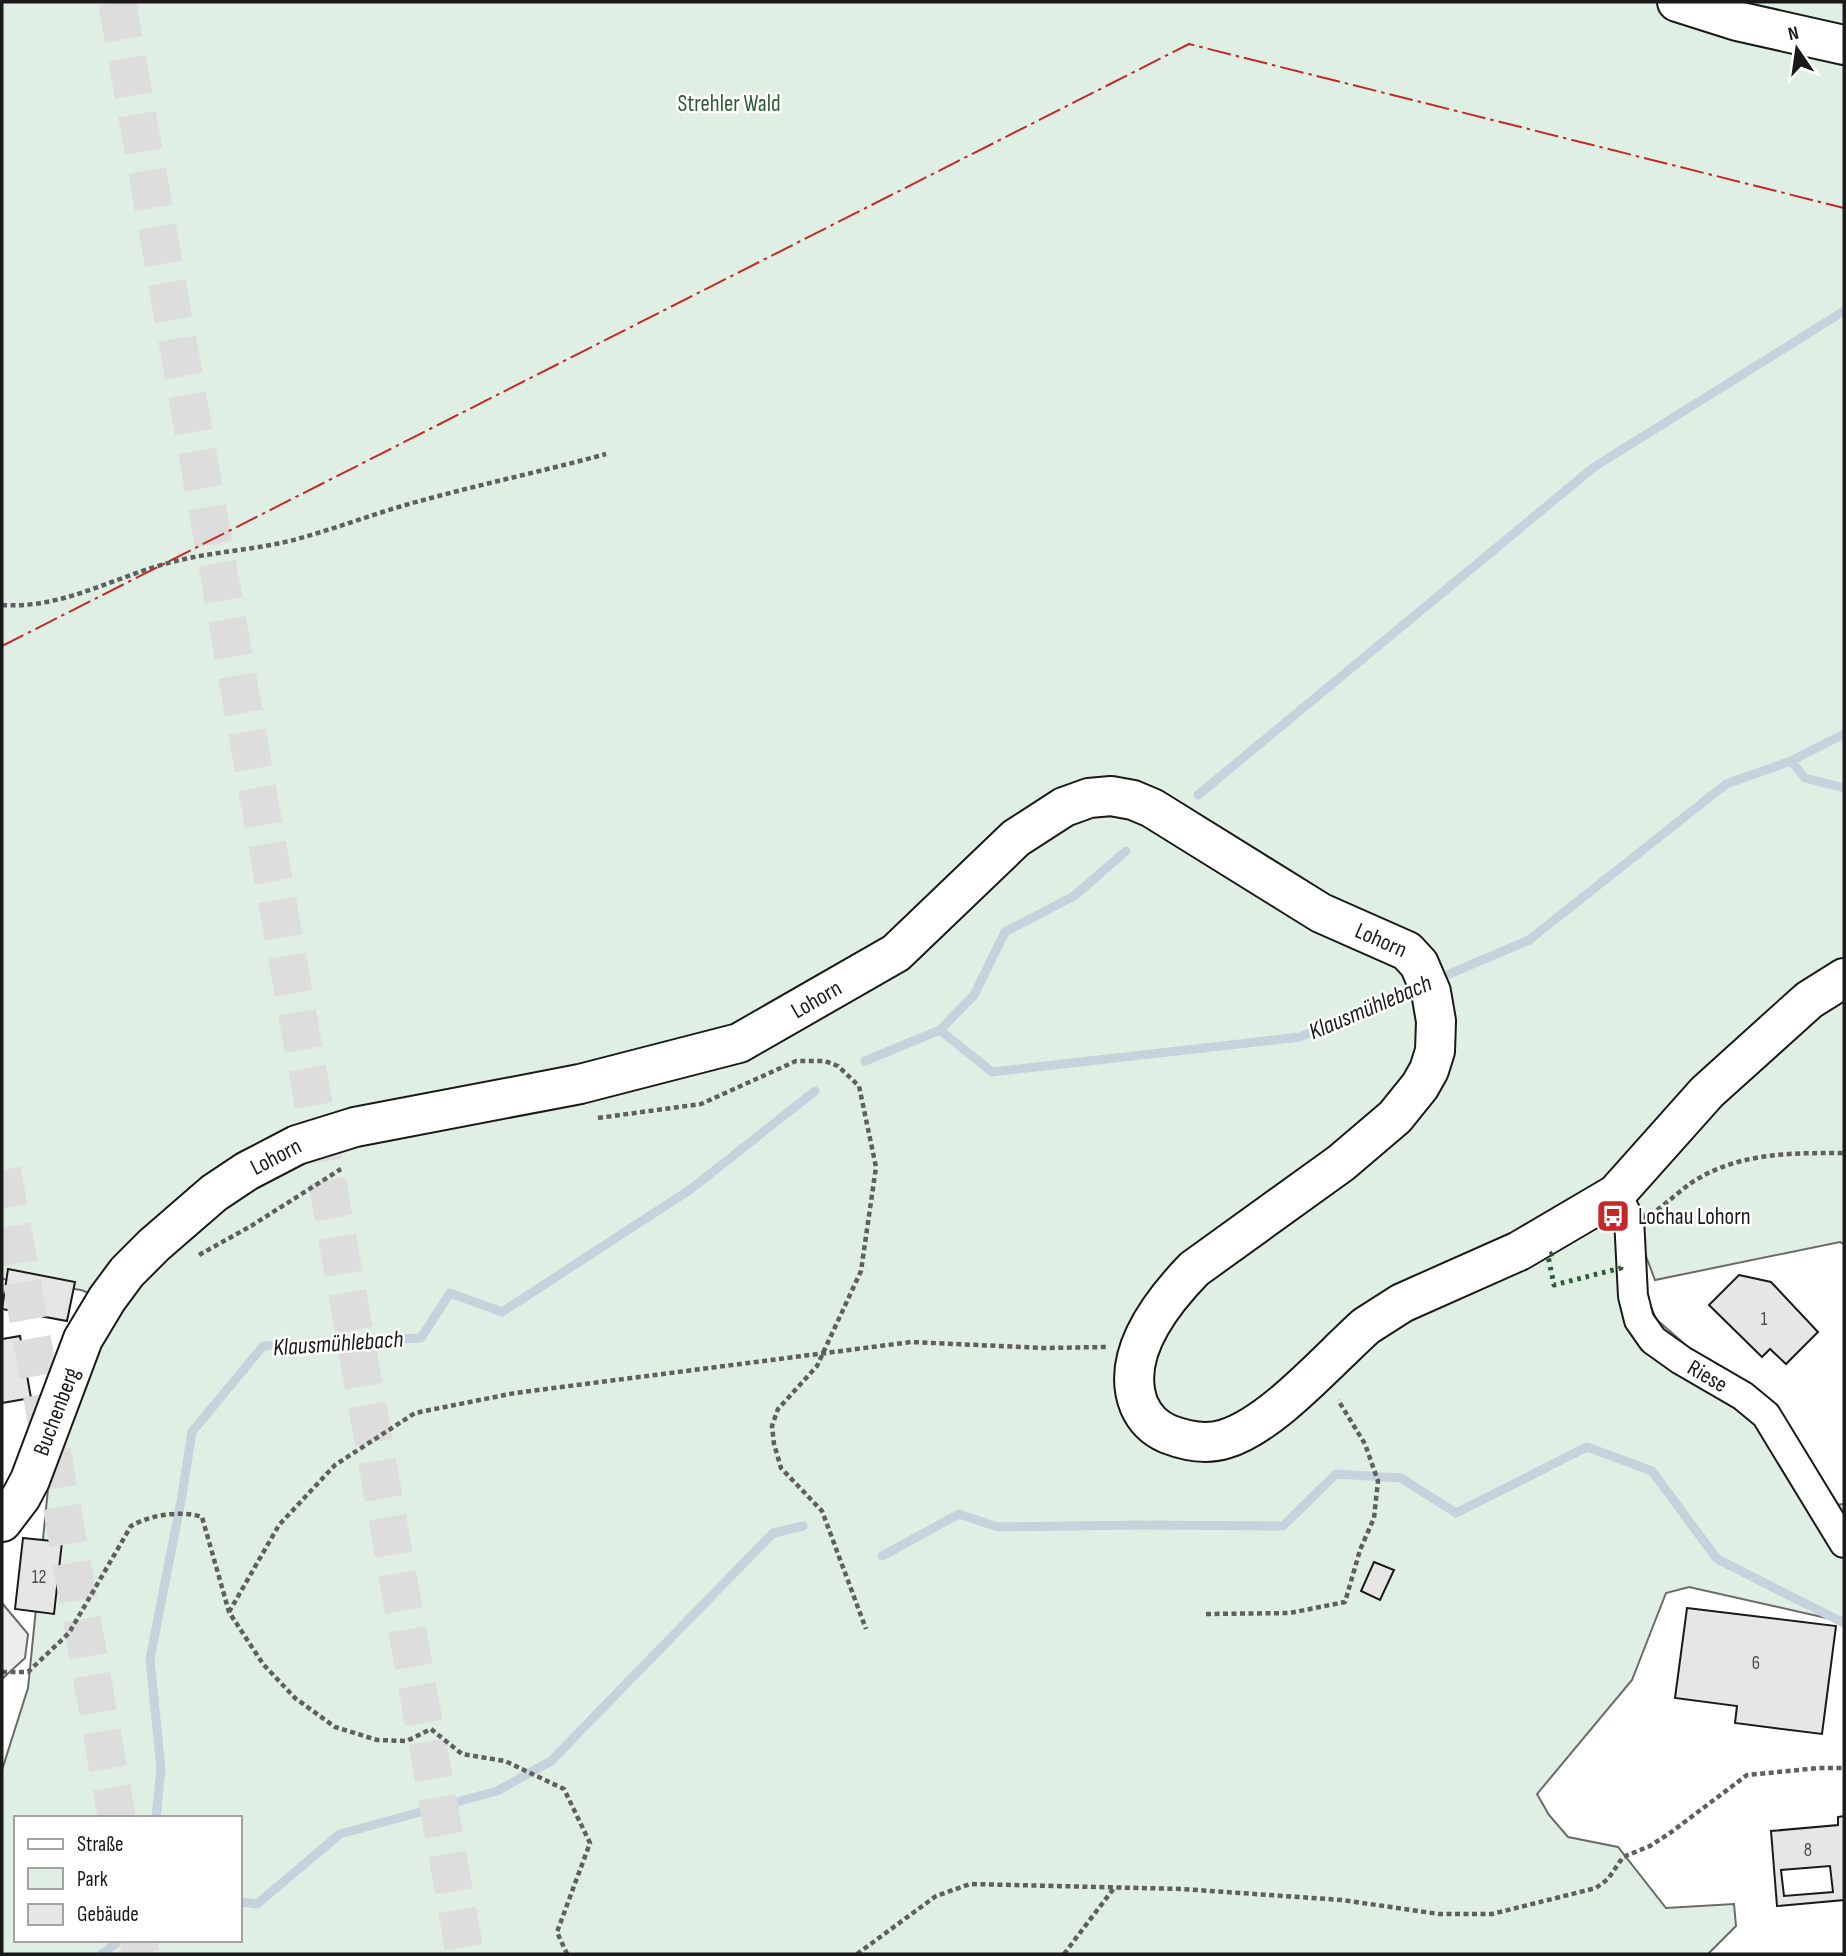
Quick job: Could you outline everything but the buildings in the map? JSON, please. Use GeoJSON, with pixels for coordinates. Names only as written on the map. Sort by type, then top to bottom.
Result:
{"type":"FeatureCollection","features":[{"type":"Feature","properties":{"kind":"street"},"geometry":{"type":"LineString","coordinates":[[1677,2],[1738,21],[1844,45]]}},
{"type":"Feature","properties":{"kind":"street","name":"Lohorn"},"geometry":{"type":"LineString","coordinates":[[107,1299],[127,1272],[154,1245],[214,1194],[247,1171],[298,1144],[355,1127],[580,1084],[739,1042],[896,953],[1016,838],[1064,807],[1111,796],[1133,800],[1152,808],[1321,913],[1407,951],[1425,978],[1436,1021],[1435,1051],[1420,1086],[1395,1117],[1341,1163],[1194,1269],[1177,1286],[1139,1346],[1133,1372],[1134,1392],[1142,1412],[1156,1429],[1183,1440],[1205,1442],[1224,1439],[1255,1427],[1366,1326],[1402,1303],[1519,1251],[1623,1211],[1707,1092],[1809,1000],[1844,978]]}},
{"type":"Feature","properties":{"kind":"street","name":"Riese"},"geometry":{"type":"LineString","coordinates":[[1623,1211],[1633,1296],[1639,1320],[1653,1340],[1681,1360],[1743,1396],[1766,1415],[1844,1543]]}},
{"type":"Feature","properties":{"kind":"street","name":"Buchenberg"},"geometry":{"type":"LineString","coordinates":[[2,1522],[30,1480],[83,1339],[107,1299]]}},
{"type":"Feature","properties":{"kind":"path"},"geometry":{"type":"LineString","coordinates":[[2,605],[31,604],[70,597],[176,561],[296,540],[417,502],[606,454]]}},
{"type":"Feature","properties":{"kind":"path"},"geometry":{"type":"LineString","coordinates":[[595,1118],[701,1104],[796,1061],[825,1061],[838,1066],[859,1086],[876,1167],[861,1271],[817,1367],[778,1409],[772,1426],[781,1468],[822,1511],[866,1629]]}},
{"type":"Feature","properties":{"kind":"path"},"geometry":{"type":"LineString","coordinates":[[1623,1211],[1656,1212],[1693,1182],[1729,1165],[1773,1154],[1844,1153]]}},
{"type":"Feature","properties":{"kind":"path"},"geometry":{"type":"LineString","coordinates":[[194,1257],[251,1226],[351,1163]]}},
{"type":"Feature","properties":{"kind":"path"},"geometry":{"type":"LineString","coordinates":[[229,1612],[279,1525],[335,1465],[415,1413],[515,1393],[911,1342],[1044,1348],[1139,1346]]}},
{"type":"Feature","properties":{"kind":"path"},"geometry":{"type":"LineString","coordinates":[[1206,1614],[1290,1613],[1345,1602],[1360,1550],[1374,1518],[1378,1481],[1365,1444],[1322,1368]]}},
{"type":"Feature","properties":{"kind":"path"},"geometry":{"type":"LineString","coordinates":[[2,1672],[28,1672],[69,1633],[131,1527],[144,1519],[189,1513],[202,1517],[229,1612],[263,1664],[295,1698],[335,1727],[377,1740],[407,1741],[431,1729],[462,1754],[505,1762],[564,1789],[590,1843],[557,1932],[567,1954]]}},
{"type":"Feature","properties":{"kind":"path"},"geometry":{"type":"LineString","coordinates":[[857,1954],[936,1896],[970,1884],[1182,1889],[1342,1900],[1439,1914],[1492,1914],[1596,1888],[1608,1878],[1623,1857],[1650,1846],[1670,1833],[1746,1774],[1819,1768],[1844,1769]]}},
{"type":"Feature","properties":{"kind":"path"},"geometry":{"type":"LineString","coordinates":[[1063,1954],[1115,1888]]}},
{"type":"Feature","properties":{"kind":"green space","name":"Strehler Wald"},"geometry":{"type":"Polygon","coordinates":[[[2,2],[1844,2],[1844,1244],[1840,1242],[1655,1280],[1644,1251],[1643,1288],[1656,1319],[1704,1361],[1828,1506],[1844,1504],[1844,1622],[1689,1587],[1666,1593],[1632,1680],[1537,1794],[1549,1815],[1568,1837],[1618,1847],[1666,1908],[1734,1904],[1736,1926],[1708,1954],[2,1954],[2,1770],[28,1688],[49,1479],[106,1299],[81,1290],[2,1279],[2,2]]]}},
{"type":"Feature","properties":{"kind":"shaded area"},"geometry":{"type":"Polygon","coordinates":[[[2,1603],[28,1634],[25,1658],[2,1679],[2,1603]]]}},
{"type":"Feature","properties":{"kind":"waterway"},"geometry":{"type":"LineString","coordinates":[[1198,795],[1594,467],[1844,311]]}},
{"type":"Feature","properties":{"kind":"waterway","name":"Klausmühlebach"},"geometry":{"type":"LineString","coordinates":[[1435,980],[1529,940],[1726,784],[1791,761],[1844,734]]}},
{"type":"Feature","properties":{"kind":"waterway","name":"Klausmühlebach"},"geometry":{"type":"LineString","coordinates":[[1791,761],[1805,778],[1844,788]]}},
{"type":"Feature","properties":{"kind":"waterway"},"geometry":{"type":"LineString","coordinates":[[940,1030],[974,995],[1005,932],[1074,896],[1126,851]]}},
{"type":"Feature","properties":{"kind":"waterway","name":"Klausmühlebach"},"geometry":{"type":"LineString","coordinates":[[865,1061],[940,1030],[992,1072],[1300,1037],[1419,986]]}},
{"type":"Feature","properties":{"kind":"waterway","name":"Klausmühlebach"},"geometry":{"type":"LineString","coordinates":[[156,1816],[161,1769],[150,1659],[192,1432],[263,1346],[421,1338],[450,1293],[502,1312],[691,1189],[815,1091]]}},
{"type":"Feature","properties":{"kind":"waterway"},"geometry":{"type":"LineString","coordinates":[[882,1556],[959,1514],[998,1527],[1283,1526],[1336,1474],[1401,1478],[1456,1513],[1587,1447],[1652,1471],[1717,1559],[1844,1623]]}},
{"type":"Feature","properties":{"kind":"waterway"},"geometry":{"type":"LineString","coordinates":[[242,1902],[257,1904],[340,1834],[497,1791],[551,1761],[773,1533],[803,1526]]}},
{"type":"Feature","properties":{"kind":"waterway","name":"Klausmühlebach"},"geometry":{"type":"LineString","coordinates":[[102,1954],[117,1942]]}},
{"type":"Feature","properties":{"kind":"tunnel"},"geometry":{"type":"LineString","coordinates":[[117,2],[465,1954]]}},
{"type":"Feature","properties":{"kind":"tunnel"},"geometry":{"type":"LineString","coordinates":[[2,1170],[117,1816]]}},
{"type":"Feature","properties":{"kind":"tunnel"},"geometry":{"type":"LineString","coordinates":[[138,1942],[141,1954]]}},
{"type":"Feature","properties":{"kind":"hedge"},"geometry":{"type":"LineString","coordinates":[[1553,1253],[1548,1256],[1554,1285],[1621,1268],[1621,1263]]}},
{"type":"Feature","properties":{"kind":"power"},"geometry":{"type":"LineString","coordinates":[[2,646],[1189,44],[1844,208]]}},
{"type":"Feature","properties":{"kind":"place","name":"Lochau Lohorn"},"geometry":{"type":"Point","coordinates":[1613,1216]}}]}
